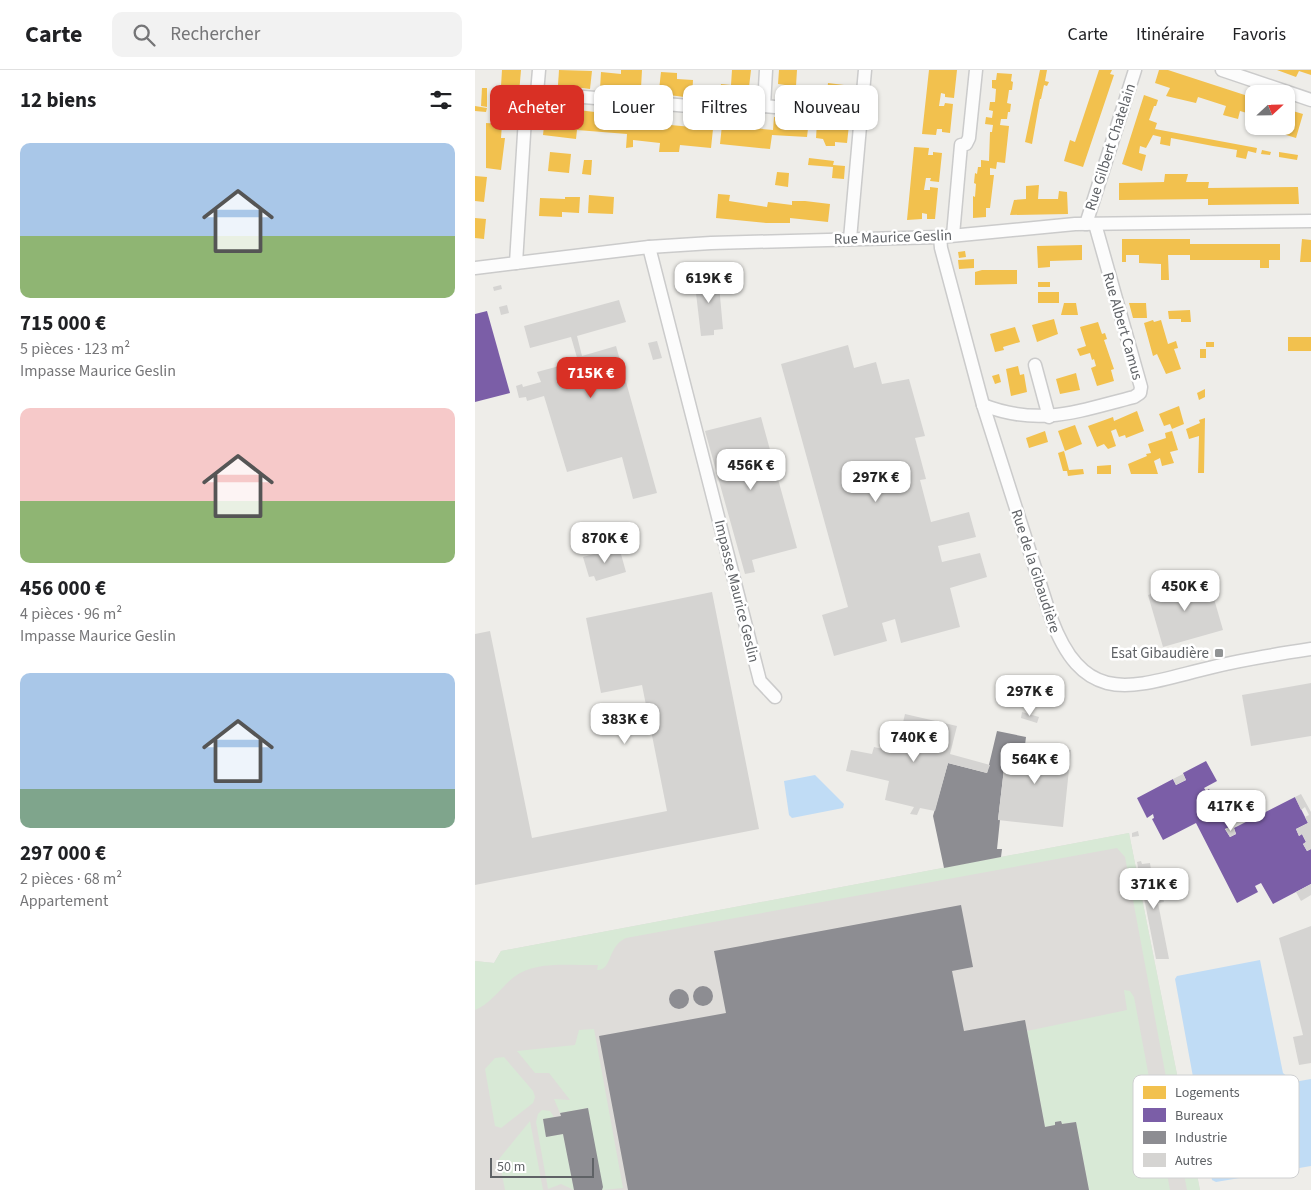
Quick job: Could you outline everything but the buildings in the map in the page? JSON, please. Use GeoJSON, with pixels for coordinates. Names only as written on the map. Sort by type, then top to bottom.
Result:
{"type":"FeatureCollection","features":[{"type":"Feature","properties":{"kind":"street"},"geometry":{"type":"LineString","coordinates":[[538,85],[539,70]]}},
{"type":"Feature","properties":{"kind":"street"},"geometry":{"type":"LineString","coordinates":[[765,88],[766,70]]}},
{"type":"Feature","properties":{"kind":"street"},"geometry":{"type":"LineString","coordinates":[[864,85],[865,70]]}},
{"type":"Feature","properties":{"kind":"street","name":"Rue de la Gibaudière"},"geometry":{"type":"LineString","coordinates":[[976,70],[969,138],[966,144],[961,145],[947,236],[941,248],[983,405],[1054,627],[1067,655],[1079,668],[1105,683],[1130,686],[1243,660],[1311,650]]}},
{"type":"Feature","properties":{"kind":"street","name":"Rue Gilbert Chatelain"},"geometry":{"type":"LineString","coordinates":[[1091,224],[1135,70]]}},
{"type":"Feature","properties":{"kind":"street"},"geometry":{"type":"LineString","coordinates":[[1222,70],[1311,100]]}},
{"type":"Feature","properties":{"kind":"street"},"geometry":{"type":"LineString","coordinates":[[584,97],[683,106]]}},
{"type":"Feature","properties":{"kind":"street"},"geometry":{"type":"LineString","coordinates":[[516,263],[524,130]]}},
{"type":"Feature","properties":{"kind":"street"},"geometry":{"type":"LineString","coordinates":[[850,239],[860,130]]}},
{"type":"Feature","properties":{"kind":"street","name":"Rue Maurice Geslin"},"geometry":{"type":"LineString","coordinates":[[475,268],[649,247],[711,243],[947,236],[994,230],[1091,224],[1311,221]]}},
{"type":"Feature","properties":{"kind":"street","name":"Rue Albert Camus"},"geometry":{"type":"LineString","coordinates":[[983,405],[1015,415],[1033,418],[1134,397],[1141,390],[1091,224]]}},
{"type":"Feature","properties":{"kind":"street","name":"Impasse Maurice Geslin"},"geometry":{"type":"LineString","coordinates":[[649,247],[760,681],[775,697]]}},
{"type":"Feature","properties":{"kind":"street"},"geometry":{"type":"LineString","coordinates":[[1035,365],[1049,416]]}},
{"type":"Feature","properties":{"kind":"shaded area"},"geometry":{"type":"Polygon","coordinates":[[[1129,833],[1177,1075],[1133,1075],[1133,1178],[1198,1178],[1200,1190],[475,1190],[475,961],[494,963],[501,951],[1129,833]]]}},
{"type":"Feature","properties":{"kind":"green space"},"geometry":{"type":"Polygon","coordinates":[[[1129,833],[1177,1075],[1166,1075],[1125,857],[1117,848],[626,938],[616,946],[606,966],[602,969],[597,970],[598,965],[555,965],[532,968],[514,977],[491,1000],[475,1010],[475,961],[494,963],[501,951],[1129,833]]]}},
{"type":"Feature","properties":{"kind":"green space"},"geometry":{"type":"Polygon","coordinates":[[[1124,990],[1130,991],[1134,997],[1149,1075],[1133,1075],[1133,1178],[1168,1178],[1170,1190],[1089,1190],[1076,1122],[1062,1124],[1061,1121],[1055,1122],[1055,1125],[1045,1127],[1027,1031],[1127,1010],[1124,990]]]}},
{"type":"Feature","properties":{"kind":"green space"},"geometry":{"type":"Polygon","coordinates":[[[594,1029],[623,1188],[602,1190],[588,1108],[560,1113],[554,1099],[570,1100],[549,1073],[535,1073],[517,1051],[575,1045],[579,1030],[594,1029]]]}},
{"type":"Feature","properties":{"kind":"green space"},"geometry":{"type":"Polygon","coordinates":[[[504,1057],[533,1091],[535,1097],[533,1103],[501,1128],[495,1126],[485,1069],[495,1058],[504,1057]]]}},
{"type":"Feature","properties":{"kind":"green space"},"geometry":{"type":"Polygon","coordinates":[[[542,1110],[550,1111],[554,1117],[543,1120],[546,1137],[563,1134],[574,1190],[561,1184],[548,1189],[536,1122],[538,1114],[542,1110]]]}},
{"type":"Feature","properties":{"kind":"green space"},"geometry":{"type":"Polygon","coordinates":[[[530,1121],[543,1190],[505,1190],[499,1159],[530,1121]]]}},
{"type":"Feature","properties":{"kind":"green space"},"geometry":{"type":"Polygon","coordinates":[[[1185,1178],[1198,1178],[1200,1190],[1187,1190],[1185,1178]]]}},
{"type":"Feature","properties":{"kind":"water"},"geometry":{"type":"Polygon","coordinates":[[[815,775],[844,804],[843,808],[792,818],[789,815],[784,781],[815,775]]]}},
{"type":"Feature","properties":{"kind":"water"},"geometry":{"type":"Polygon","coordinates":[[[1260,960],[1283,1073],[1285,1075],[1193,1075],[1175,979],[1177,976],[1260,960]]]}},
{"type":"Feature","properties":{"kind":"water"},"geometry":{"type":"Polygon","coordinates":[[[1311,1079],[1311,1166],[1299,1168],[1299,1081],[1311,1079]]]}},
{"type":"Feature","properties":{"kind":"water"},"geometry":{"type":"Polygon","coordinates":[[[1212,1178],[1240,1178],[1216,1182],[1212,1178]]]}},
{"type":"Feature","properties":{"kind":"place","name":"Esat Gibaudière"},"geometry":{"type":"Point","coordinates":[1219,653]}}]}
